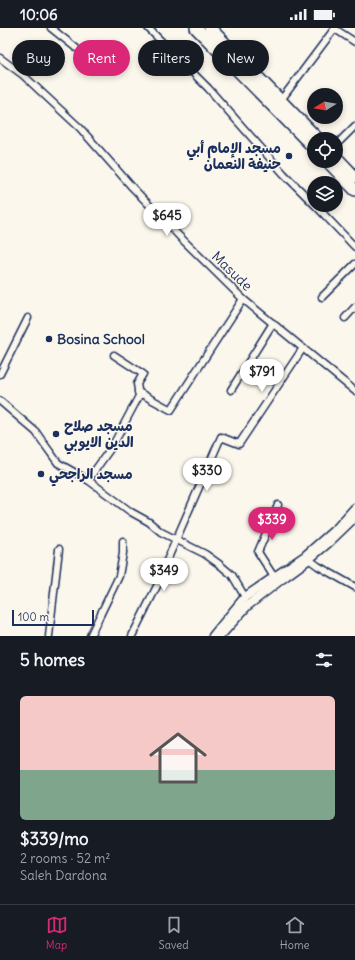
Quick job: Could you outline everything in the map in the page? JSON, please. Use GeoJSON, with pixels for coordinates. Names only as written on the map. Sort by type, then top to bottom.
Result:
{"type":"FeatureCollection","features":[{"type":"Feature","properties":{"kind":"highway"},"geometry":{"type":"LineString","coordinates":[[196,28],[307,141]]}},
{"type":"Feature","properties":{"kind":"highway"},"geometry":{"type":"LineString","coordinates":[[210,28],[311,132]]}},
{"type":"Feature","properties":{"kind":"highway"},"geometry":{"type":"LineString","coordinates":[[343,164],[355,177]]}},
{"type":"Feature","properties":{"kind":"highway"},"geometry":{"type":"LineString","coordinates":[[334,168],[355,190]]}},
{"type":"Feature","properties":{"kind":"street"},"geometry":{"type":"LineString","coordinates":[[52,28],[73,46]]}},
{"type":"Feature","properties":{"kind":"street"},"geometry":{"type":"LineString","coordinates":[[148,28],[208,88],[284,174],[307,196]]}},
{"type":"Feature","properties":{"kind":"street"},"geometry":{"type":"LineString","coordinates":[[281,100],[335,28],[355,42]]}},
{"type":"Feature","properties":{"kind":"street","name":"Masude"},"geometry":{"type":"LineString","coordinates":[[0,58],[22,75],[80,128],[132,187],[243,299],[355,391]]}},
{"type":"Feature","properties":{"kind":"street"},"geometry":{"type":"LineString","coordinates":[[343,138],[355,126]]}},
{"type":"Feature","properties":{"kind":"street"},"geometry":{"type":"LineString","coordinates":[[322,212],[355,247]]}},
{"type":"Feature","properties":{"kind":"street"},"geometry":{"type":"LineString","coordinates":[[322,297],[355,264]]}},
{"type":"Feature","properties":{"kind":"street"},"geometry":{"type":"LineString","coordinates":[[138,392],[171,410],[243,299]]}},
{"type":"Feature","properties":{"kind":"street"},"geometry":{"type":"LineString","coordinates":[[345,318],[355,307]]}},
{"type":"Feature","properties":{"kind":"street"},"geometry":{"type":"LineString","coordinates":[[0,374],[28,318]]}},
{"type":"Feature","properties":{"kind":"street"},"geometry":{"type":"LineString","coordinates":[[231,390],[273,323]]}},
{"type":"Feature","properties":{"kind":"street"},"geometry":{"type":"LineString","coordinates":[[132,636],[158,584],[221,437],[239,444],[303,348]]}},
{"type":"Feature","properties":{"kind":"street"},"geometry":{"type":"LineString","coordinates":[[88,480],[113,444],[139,396],[137,384],[143,374],[114,355]]}},
{"type":"Feature","properties":{"kind":"street"},"geometry":{"type":"LineString","coordinates":[[0,401],[36,432],[58,463],[88,480],[131,512],[176,540],[205,554],[219,564],[232,575],[245,597]]}},
{"type":"Feature","properties":{"kind":"street"},"geometry":{"type":"LineString","coordinates":[[274,577],[258,552],[278,505]]}},
{"type":"Feature","properties":{"kind":"street"},"geometry":{"type":"LineString","coordinates":[[220,636],[247,606],[307,558],[355,508]]}},
{"type":"Feature","properties":{"kind":"street"},"geometry":{"type":"LineString","coordinates":[[213,636],[245,597],[274,577],[328,544],[355,517]]}},
{"type":"Feature","properties":{"kind":"street"},"geometry":{"type":"LineString","coordinates":[[90,636],[119,576],[123,553],[123,541]]}},
{"type":"Feature","properties":{"kind":"street"},"geometry":{"type":"LineString","coordinates":[[49,636],[59,549]]}},
{"type":"Feature","properties":{"kind":"street"},"geometry":{"type":"LineString","coordinates":[[307,558],[355,587]]}},
{"type":"Feature","properties":{"kind":"place","name":"مسجد الإمام أبي حنيفة النعمان"},"geometry":{"type":"Point","coordinates":[289,156]}},
{"type":"Feature","properties":{"kind":"place","name":"Bosina School"},"geometry":{"type":"Point","coordinates":[49,339]}},
{"type":"Feature","properties":{"kind":"place","name":"مسجد صلاح الدين الايوبي"},"geometry":{"type":"Point","coordinates":[56,434]}},
{"type":"Feature","properties":{"kind":"place","name":"مسجد الراجحي"},"geometry":{"type":"Point","coordinates":[41,474]}}]}
